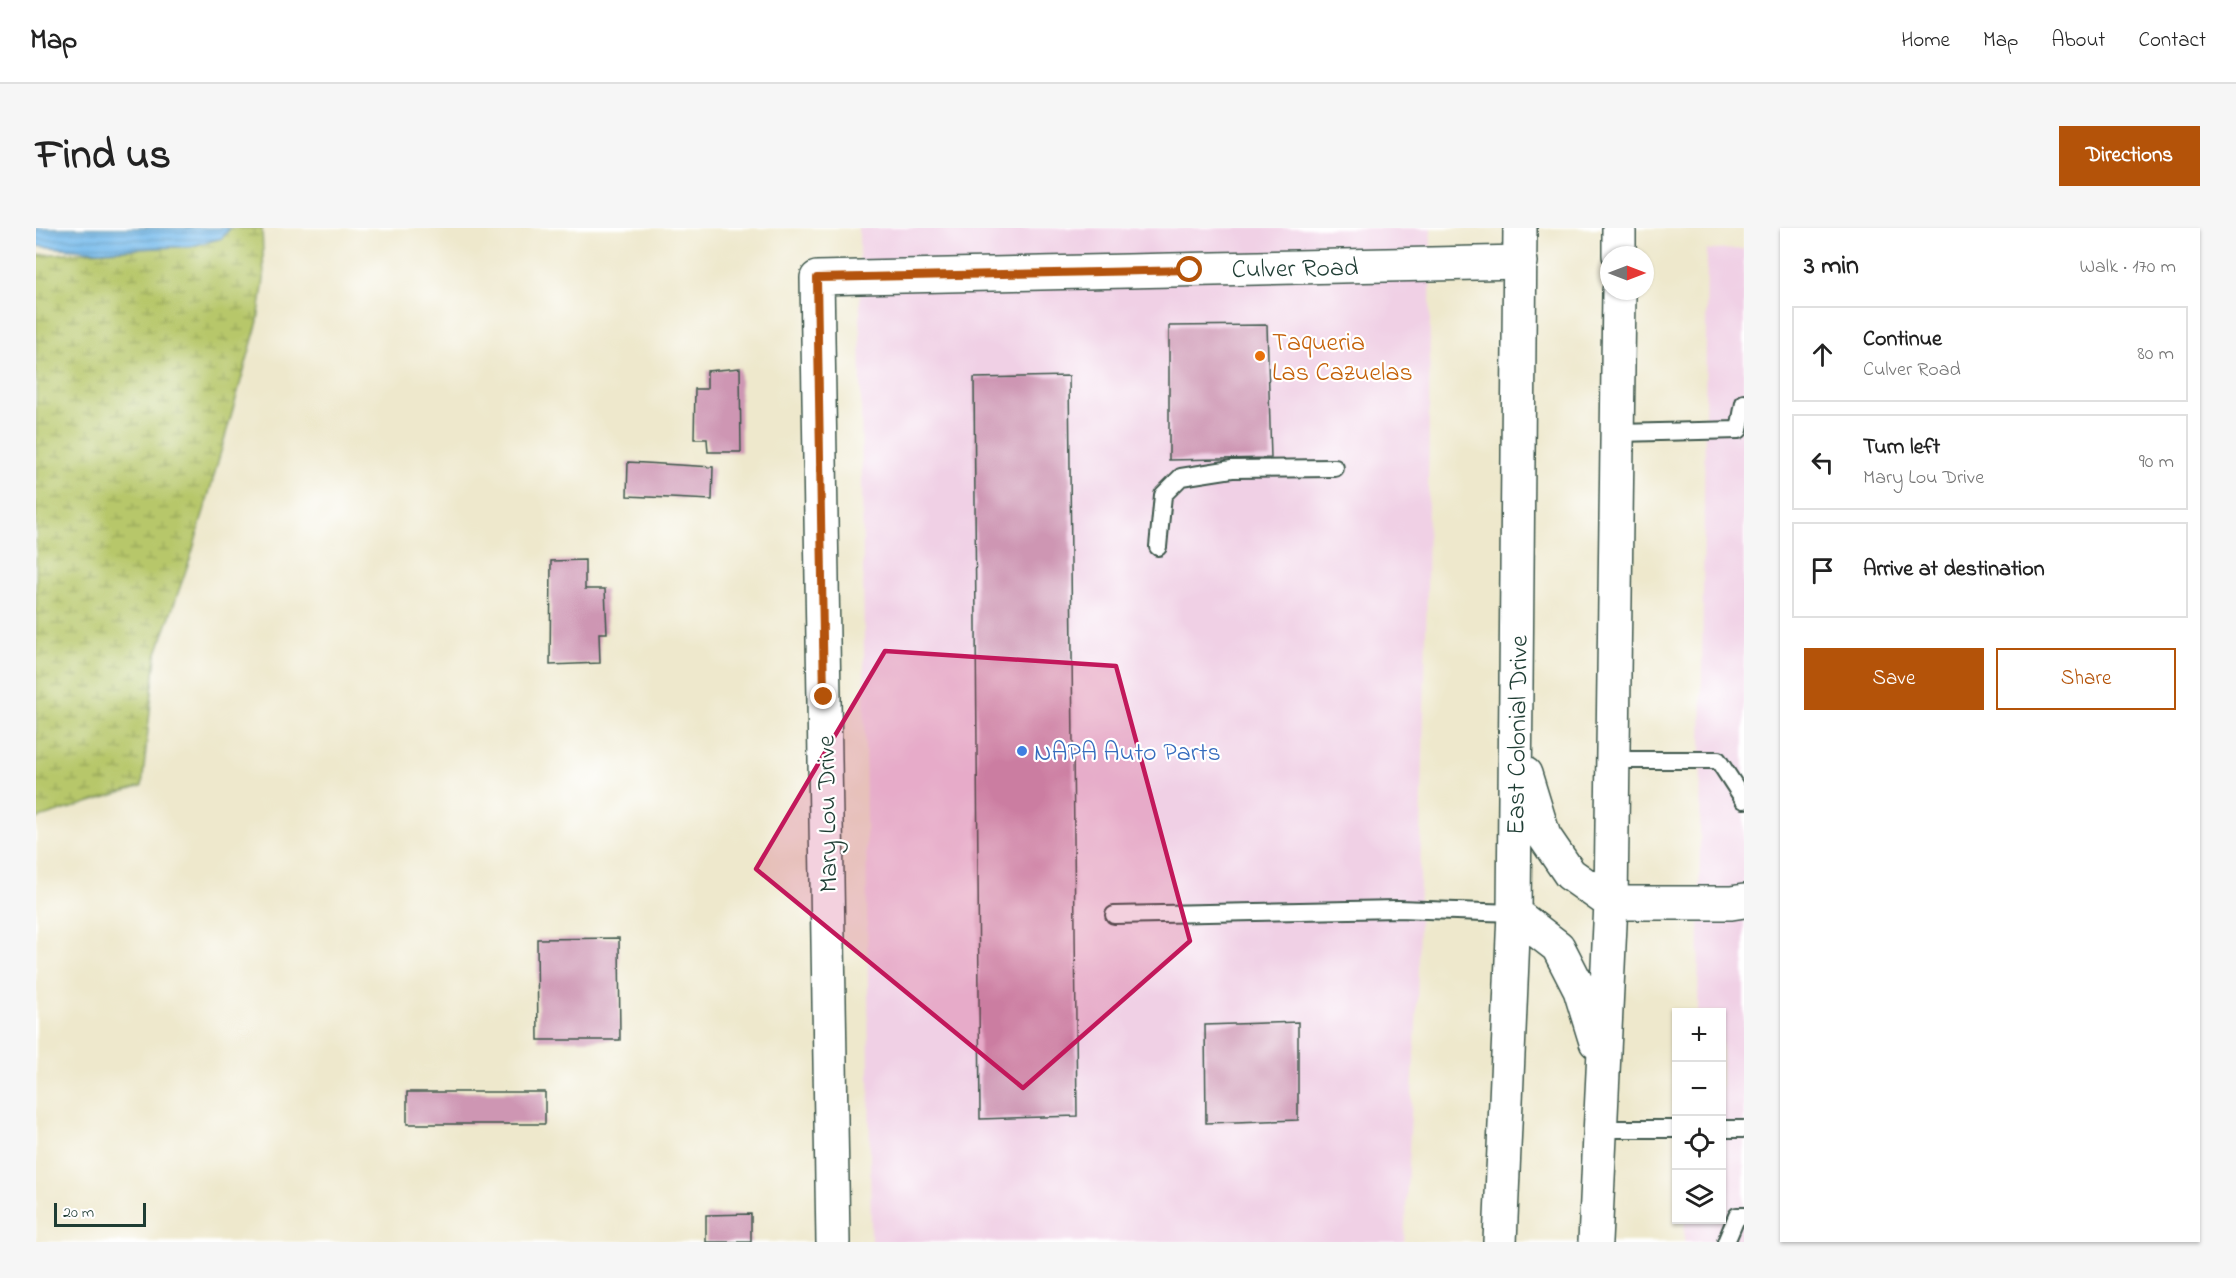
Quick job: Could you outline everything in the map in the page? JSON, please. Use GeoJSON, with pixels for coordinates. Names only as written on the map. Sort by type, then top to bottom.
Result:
{"type":"FeatureCollection","features":[{"type":"Feature","properties":{"kind":"main road","name":"East Colonial Drive"},"geometry":{"type":"LineString","coordinates":[[1500,1242],[1514,913],[1520,228]]}},
{"type":"Feature","properties":{"kind":"main road"},"geometry":{"type":"LineString","coordinates":[[1619,228],[1619,246]]}},
{"type":"Feature","properties":{"kind":"main road","name":"Culver Road"},"geometry":{"type":"LineString","coordinates":[[817,278],[1521,262]]}},
{"type":"Feature","properties":{"kind":"main road","name":"Mary Lou Drive"},"geometry":{"type":"LineString","coordinates":[[817,278],[833,1242]]}},
{"type":"Feature","properties":{"kind":"main road"},"geometry":{"type":"LineString","coordinates":[[1594,1242],[1611,903],[1619,300]]}},
{"type":"Feature","properties":{"kind":"main road"},"geometry":{"type":"LineString","coordinates":[[1515,743],[1544,836],[1570,874],[1611,903],[1731,903],[1744,901]]}},
{"type":"Feature","properties":{"kind":"main road"},"geometry":{"type":"LineString","coordinates":[[1514,913],[1558,947],[1580,990],[1603,1067]]}},
{"type":"Feature","properties":{"kind":"lane"},"geometry":{"type":"LineString","coordinates":[[1619,433],[1739,430],[1744,403]]}},
{"type":"Feature","properties":{"kind":"lane"},"geometry":{"type":"LineString","coordinates":[[1158,547],[1163,495],[1181,477],[1232,469],[1335,468]]}},
{"type":"Feature","properties":{"kind":"lane"},"geometry":{"type":"LineString","coordinates":[[1614,760],[1718,760],[1744,800]]}},
{"type":"Feature","properties":{"kind":"lane"},"geometry":{"type":"LineString","coordinates":[[1114,915],[1398,909],[1514,913]]}},
{"type":"Feature","properties":{"kind":"lane"},"geometry":{"type":"LineString","coordinates":[[1600,1129],[1672,1130]]}},
{"type":"Feature","properties":{"kind":"lane"},"geometry":{"type":"LineString","coordinates":[[1726,1129],[1744,1129]]}},
{"type":"Feature","properties":{"kind":"lane"},"geometry":{"type":"LineString","coordinates":[[1726,1242],[1737,1216],[1744,1216]]}},
{"type":"Feature","properties":{"kind":"highlighted area"},"geometry":{"type":"Polygon","coordinates":[[[885,651],[1116,666],[1190,941],[1023,1088],[756,869],[885,651]]]}},
{"type":"Feature","properties":{"kind":"shaded area"},"geometry":{"type":"Polygon","coordinates":[[[859,228],[1431,228],[1427,591],[1417,1006],[1404,1242],[871,1242],[859,228]]]}},
{"type":"Feature","properties":{"kind":"shaded area"},"geometry":{"type":"Polygon","coordinates":[[[1744,249],[1744,1242],[1684,1242],[1685,1224],[1726,1224],[1726,1008],[1698,1008],[1707,250],[1744,249]]]}},
{"type":"Feature","properties":{"kind":"green space"},"geometry":{"type":"Polygon","coordinates":[[[230,228],[262,228],[264,279],[258,321],[192,553],[156,656],[142,786],[36,819],[36,255],[192,246],[222,238],[230,228]]]}},
{"type":"Feature","properties":{"kind":"water"},"geometry":{"type":"Polygon","coordinates":[[[36,228],[230,228],[222,238],[192,246],[98,251],[36,246],[36,228]]]}},
{"type":"Feature","properties":{"kind":"building"},"geometry":{"type":"Polygon","coordinates":[[[1267,325],[1271,458],[1169,460],[1169,326],[1267,325]]]}},
{"type":"Feature","properties":{"kind":"building"},"geometry":{"type":"Polygon","coordinates":[[[740,368],[741,452],[708,452],[707,439],[694,439],[695,389],[707,389],[707,371],[740,368]]]}},
{"type":"Feature","properties":{"kind":"building"},"geometry":{"type":"Polygon","coordinates":[[[1069,376],[1077,1116],[980,1119],[974,378],[1069,376]]]}},
{"type":"Feature","properties":{"kind":"building"},"geometry":{"type":"Polygon","coordinates":[[[628,462],[713,467],[712,500],[627,496],[628,462]]]}},
{"type":"Feature","properties":{"kind":"building"},"geometry":{"type":"Polygon","coordinates":[[[585,560],[585,589],[605,589],[607,633],[599,633],[600,663],[550,665],[551,561],[585,560]]]}},
{"type":"Feature","properties":{"kind":"building"},"geometry":{"type":"Polygon","coordinates":[[[619,938],[620,1040],[538,1040],[537,939],[619,938]]]}},
{"type":"Feature","properties":{"kind":"building"},"geometry":{"type":"Polygon","coordinates":[[[1298,1022],[1298,1120],[1206,1123],[1205,1025],[1298,1022]]]}},
{"type":"Feature","properties":{"kind":"building"},"geometry":{"type":"Polygon","coordinates":[[[407,1092],[545,1092],[545,1124],[407,1124],[407,1092]]]}},
{"type":"Feature","properties":{"kind":"building"},"geometry":{"type":"Polygon","coordinates":[[[751,1214],[751,1242],[706,1242],[706,1215],[751,1214]]]}},
{"type":"Feature","properties":{"kind":"place","name":"Taqueria Las Cazuelas"},"geometry":{"type":"Point","coordinates":[1260,356]}},
{"type":"Feature","properties":{"kind":"place","name":"NAPA Auto Parts"},"geometry":{"type":"Point","coordinates":[1022,751]}},
{"type":"Feature","properties":{"kind":"route"},"geometry":{"type":"LineString","coordinates":[[824,697],[817,278],[1190,270]]}}]}
